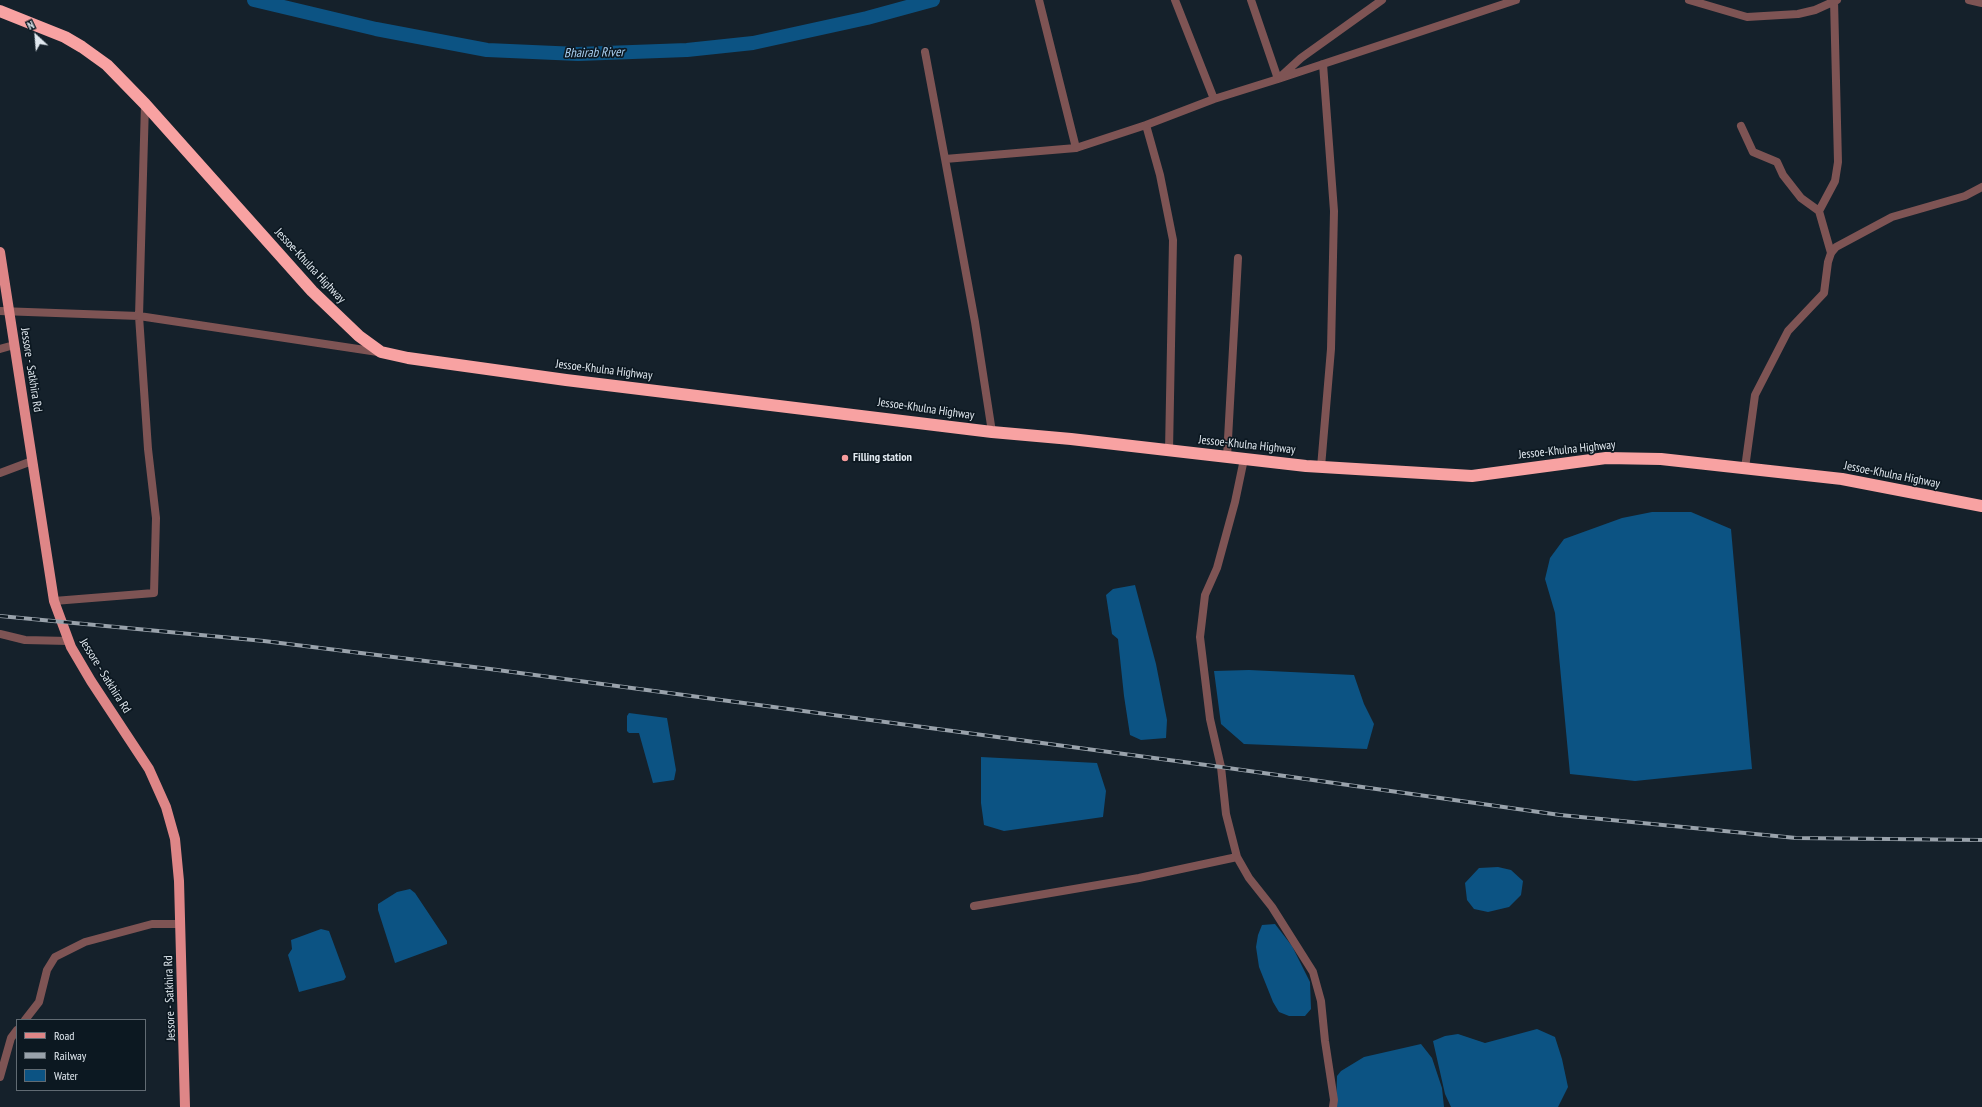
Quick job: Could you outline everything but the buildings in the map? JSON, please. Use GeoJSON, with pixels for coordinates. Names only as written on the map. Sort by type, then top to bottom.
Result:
{"type":"FeatureCollection","features":[{"type":"Feature","properties":{"kind":"highway","name":"Jessoe-Khulna Highway"},"geometry":{"type":"LineString","coordinates":[[0,11],[65,37],[107,65],[145,104],[312,291],[359,336],[381,352],[408,358],[566,380],[992,432],[1071,439],[1321,467],[1472,476],[1606,458],[1661,459],[1842,479],[1982,506]]}},
{"type":"Feature","properties":{"kind":"main road","name":"Jessore - Satkhira Rd"},"geometry":{"type":"LineString","coordinates":[[0,252],[4,311],[14,345],[54,601],[68,641],[91,681],[139,750],[159,789],[175,839],[179,881],[185,1107]]}},
{"type":"Feature","properties":{"kind":"street"},"geometry":{"type":"LineString","coordinates":[[1039,0],[1076,148]]}},
{"type":"Feature","properties":{"kind":"street"},"geometry":{"type":"LineString","coordinates":[[1175,0],[1214,99]]}},
{"type":"Feature","properties":{"kind":"street"},"geometry":{"type":"LineString","coordinates":[[1251,0],[1278,79]]}},
{"type":"Feature","properties":{"kind":"street"},"geometry":{"type":"LineString","coordinates":[[1278,79],[1301,58],[1382,0]]}},
{"type":"Feature","properties":{"kind":"street"},"geometry":{"type":"LineString","coordinates":[[945,159],[1076,148],[1146,125],[1214,99],[1516,0]]}},
{"type":"Feature","properties":{"kind":"street"},"geometry":{"type":"LineString","coordinates":[[1689,0],[1746,17],[1798,14],[1815,10],[1835,0],[1838,162],[1835,181],[1818,211]]}},
{"type":"Feature","properties":{"kind":"street"},"geometry":{"type":"LineString","coordinates":[[1969,0],[1982,3]]}},
{"type":"Feature","properties":{"kind":"street"},"geometry":{"type":"LineString","coordinates":[[925,52],[975,322],[992,432]]}},
{"type":"Feature","properties":{"kind":"street"},"geometry":{"type":"LineString","coordinates":[[1321,467],[1331,349],[1334,211],[1324,64]]}},
{"type":"Feature","properties":{"kind":"street"},"geometry":{"type":"LineString","coordinates":[[54,601],[154,593],[156,518],[148,449],[139,316],[145,104]]}},
{"type":"Feature","properties":{"kind":"street"},"geometry":{"type":"LineString","coordinates":[[1146,125],[1160,175],[1173,240],[1169,451]]}},
{"type":"Feature","properties":{"kind":"street"},"geometry":{"type":"LineString","coordinates":[[1741,126],[1753,152],[1777,162],[1783,175],[1801,198],[1818,211],[1831,253]]}},
{"type":"Feature","properties":{"kind":"street"},"geometry":{"type":"LineString","coordinates":[[1745,468],[1756,395],[1788,331],[1824,293],[1828,262],[1831,253],[1836,247],[1892,217],[1965,196],[1982,187]]}},
{"type":"Feature","properties":{"kind":"street"},"geometry":{"type":"LineString","coordinates":[[1227,457],[1238,258]]}},
{"type":"Feature","properties":{"kind":"street"},"geometry":{"type":"LineString","coordinates":[[4,311],[139,316],[381,352]]}},
{"type":"Feature","properties":{"kind":"street"},"geometry":{"type":"LineString","coordinates":[[0,349],[14,345]]}},
{"type":"Feature","properties":{"kind":"street"},"geometry":{"type":"LineString","coordinates":[[1244,459],[1235,502],[1217,568],[1205,595],[1200,637],[1210,719],[1221,767],[1226,814],[1237,857],[1249,878],[1272,908],[1313,972],[1321,1001],[1333,1107]]}},
{"type":"Feature","properties":{"kind":"street"},"geometry":{"type":"LineString","coordinates":[[0,473],[32,461]]}},
{"type":"Feature","properties":{"kind":"street"},"geometry":{"type":"LineString","coordinates":[[0,634],[25,640],[68,641]]}},
{"type":"Feature","properties":{"kind":"street"},"geometry":{"type":"LineString","coordinates":[[974,906],[1139,878],[1237,857]]}},
{"type":"Feature","properties":{"kind":"street"},"geometry":{"type":"LineString","coordinates":[[26,1019],[39,1002],[47,970],[55,957],[86,942],[152,924],[180,924]]}},
{"type":"Feature","properties":{"kind":"street"},"geometry":{"type":"LineString","coordinates":[[0,1077],[11,1038],[16,1031]]}},
{"type":"Feature","properties":{"kind":"water"},"geometry":{"type":"Polygon","coordinates":[[[1652,512],[1691,512],[1731,529],[1752,769],[1635,781],[1570,774],[1555,613],[1545,579],[1550,558],[1564,539],[1622,518],[1652,512]]]}},
{"type":"Feature","properties":{"kind":"water"},"geometry":{"type":"Polygon","coordinates":[[[1135,585],[1156,664],[1167,720],[1166,738],[1141,740],[1130,735],[1118,639],[1112,634],[1106,595],[1113,589],[1135,585]]]}},
{"type":"Feature","properties":{"kind":"water"},"geometry":{"type":"Polygon","coordinates":[[[1249,670],[1354,675],[1364,704],[1374,724],[1367,749],[1244,744],[1221,724],[1214,671],[1249,670]]]}},
{"type":"Feature","properties":{"kind":"water"},"geometry":{"type":"Polygon","coordinates":[[[629,713],[667,718],[676,770],[674,780],[653,783],[639,733],[629,733],[627,731],[627,716],[629,713]]]}},
{"type":"Feature","properties":{"kind":"water"},"geometry":{"type":"Polygon","coordinates":[[[981,757],[1097,763],[1106,791],[1103,817],[1004,831],[984,825],[981,803],[981,757]]]}},
{"type":"Feature","properties":{"kind":"water"},"geometry":{"type":"Polygon","coordinates":[[[1498,867],[1511,870],[1523,881],[1521,895],[1509,907],[1488,912],[1474,909],[1467,900],[1465,883],[1479,868],[1498,867]]]}},
{"type":"Feature","properties":{"kind":"water"},"geometry":{"type":"Polygon","coordinates":[[[410,889],[415,893],[447,941],[447,944],[395,963],[378,910],[378,904],[397,892],[410,889]]]}},
{"type":"Feature","properties":{"kind":"water"},"geometry":{"type":"Polygon","coordinates":[[[1275,924],[1292,946],[1310,982],[1311,1009],[1305,1016],[1289,1016],[1279,1012],[1273,1002],[1259,967],[1256,947],[1258,935],[1262,925],[1275,924]]]}},
{"type":"Feature","properties":{"kind":"water"},"geometry":{"type":"Polygon","coordinates":[[[321,929],[329,931],[346,977],[344,980],[299,992],[288,955],[292,949],[291,940],[321,929]]]}},
{"type":"Feature","properties":{"kind":"water"},"geometry":{"type":"Polygon","coordinates":[[[1537,1029],[1555,1037],[1562,1059],[1568,1087],[1558,1107],[1451,1107],[1445,1094],[1433,1041],[1445,1036],[1458,1034],[1485,1043],[1537,1029]]]}},
{"type":"Feature","properties":{"kind":"water"},"geometry":{"type":"Polygon","coordinates":[[[1421,1044],[1432,1058],[1442,1088],[1444,1107],[1336,1107],[1337,1076],[1341,1071],[1364,1057],[1421,1044]]]}},
{"type":"Feature","properties":{"kind":"waterway","name":"Bhairab River"},"geometry":{"type":"LineString","coordinates":[[254,0],[376,29],[487,50],[578,54],[687,50],[753,43],[867,18],[933,0]]}},
{"type":"Feature","properties":{"kind":"railway"},"geometry":{"type":"LineString","coordinates":[[0,616],[264,641],[490,669],[1221,767],[1560,815],[1796,838],[1982,840]]}},
{"type":"Feature","properties":{"kind":"place","name":"Filling station"},"geometry":{"type":"Point","coordinates":[845,458]}}]}
